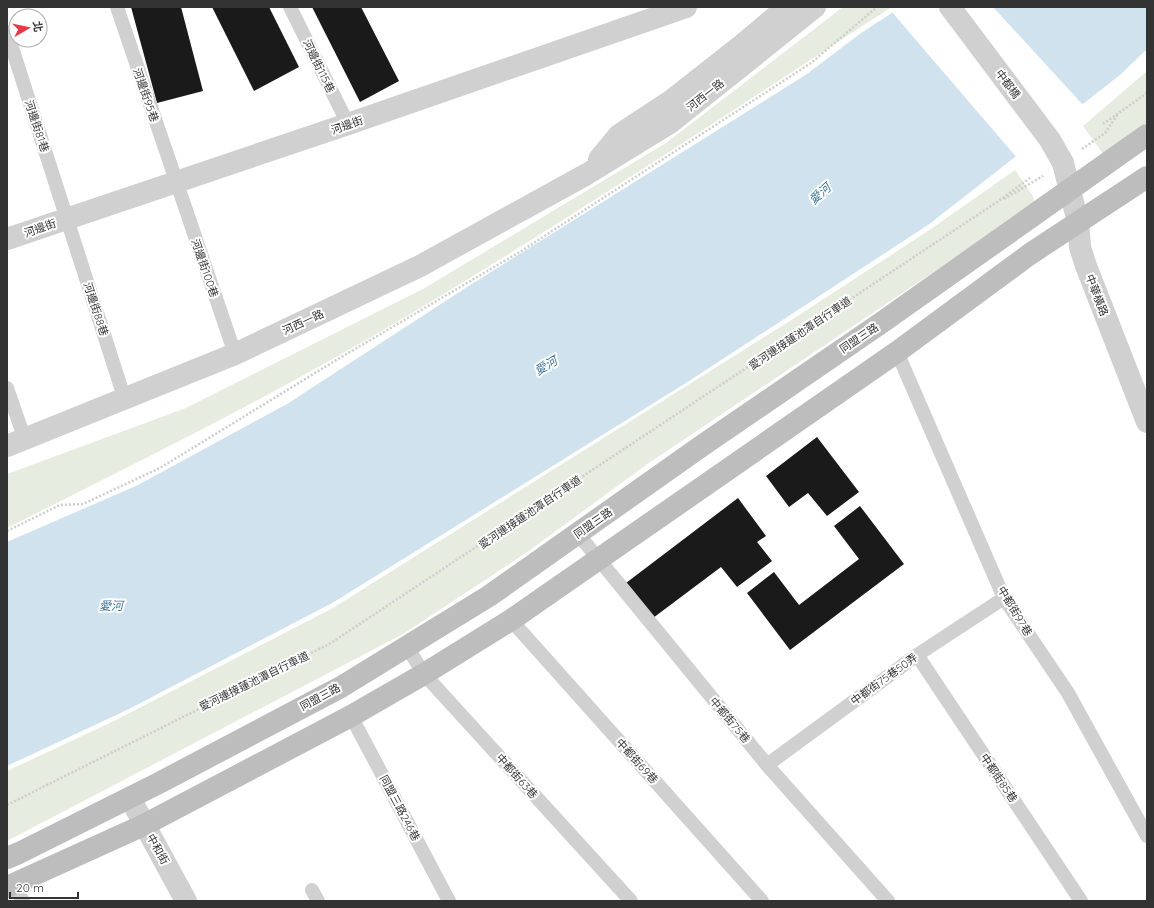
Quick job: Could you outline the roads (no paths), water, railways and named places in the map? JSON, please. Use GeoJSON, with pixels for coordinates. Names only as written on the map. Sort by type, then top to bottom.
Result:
{"type":"FeatureCollection","features":[{"type":"Feature","properties":{"kind":"street","name":"河邊街"},"geometry":{"type":"LineString","coordinates":[[7,239],[348,124],[686,7]]}},
{"type":"Feature","properties":{"kind":"street","name":"河西一路"},"geometry":{"type":"LineString","coordinates":[[16,443],[126,400],[235,354],[420,266],[587,174],[670,123],[815,7]]}},
{"type":"Feature","properties":{"kind":"street","name":"中都橋"},"geometry":{"type":"LineString","coordinates":[[950,7],[1050,140],[1063,163]]}},
{"type":"Feature","properties":{"kind":"street","name":"河西一路"},"geometry":{"type":"LineString","coordinates":[[587,174],[619,135],[672,100],[775,11]]}},
{"type":"Feature","properties":{"kind":"street","name":"同盟三路"},"geometry":{"type":"LineString","coordinates":[[7,858],[130,798],[341,687],[489,596],[1147,135]]}},
{"type":"Feature","properties":{"kind":"street","name":"中華橫路"},"geometry":{"type":"LineString","coordinates":[[1063,163],[1078,222],[1080,247],[1086,266],[1147,422]]}},
{"type":"Feature","properties":{"kind":"street"},"geometry":{"type":"LineString","coordinates":[[14,891],[144,825],[351,716],[424,674],[511,620],[897,352],[1030,254],[1147,177]]}},
{"type":"Feature","properties":{"kind":"street","name":"中和街"},"geometry":{"type":"LineString","coordinates":[[130,798],[186,901]]}},
{"type":"Feature","properties":{"kind":"lane","name":"河邊街95巷"},"geometry":{"type":"LineString","coordinates":[[117,7],[176,182]]}},
{"type":"Feature","properties":{"kind":"lane","name":"河邊街115巷"},"geometry":{"type":"LineString","coordinates":[[290,7],[348,124]]}},
{"type":"Feature","properties":{"kind":"lane","name":"河邊街81巷"},"geometry":{"type":"LineString","coordinates":[[7,32],[66,219]]}},
{"type":"Feature","properties":{"kind":"lane","name":"河邊街100巷"},"geometry":{"type":"LineString","coordinates":[[176,182],[235,354]]}},
{"type":"Feature","properties":{"kind":"lane","name":"河邊街88巷"},"geometry":{"type":"LineString","coordinates":[[66,219],[126,400]]}},
{"type":"Feature","properties":{"kind":"lane","name":"中都街97巷"},"geometry":{"type":"LineString","coordinates":[[897,352],[1004,598],[1068,693],[1147,836]]}},
{"type":"Feature","properties":{"kind":"lane"},"geometry":{"type":"LineString","coordinates":[[7,388],[16,443]]}},
{"type":"Feature","properties":{"kind":"lane","name":"中都街75巷"},"geometry":{"type":"LineString","coordinates":[[578,534],[598,561],[767,765],[888,901]]}},
{"type":"Feature","properties":{"kind":"lane","name":"中都街75巷50弄"},"geometry":{"type":"LineString","coordinates":[[767,765],[917,655],[1004,598]]}},
{"type":"Feature","properties":{"kind":"lane","name":"中都街69巷"},"geometry":{"type":"LineString","coordinates":[[511,620],[762,901]]}},
{"type":"Feature","properties":{"kind":"lane","name":"中都街63巷"},"geometry":{"type":"LineString","coordinates":[[407,647],[424,674],[631,901]]}},
{"type":"Feature","properties":{"kind":"lane","name":"中都街85巷"},"geometry":{"type":"LineString","coordinates":[[917,655],[1081,901]]}},
{"type":"Feature","properties":{"kind":"lane","name":"同盟三路246巷"},"geometry":{"type":"LineString","coordinates":[[351,716],[448,901]]}},
{"type":"Feature","properties":{"kind":"water","name":"愛河"},"geometry":{"type":"Polygon","coordinates":[[[901,7],[1147,7],[1147,49],[1120,75],[928,225],[686,383],[334,602],[129,709],[7,766],[7,542],[138,485],[287,404],[467,287],[807,74],[861,33],[901,7]]]}}]}
